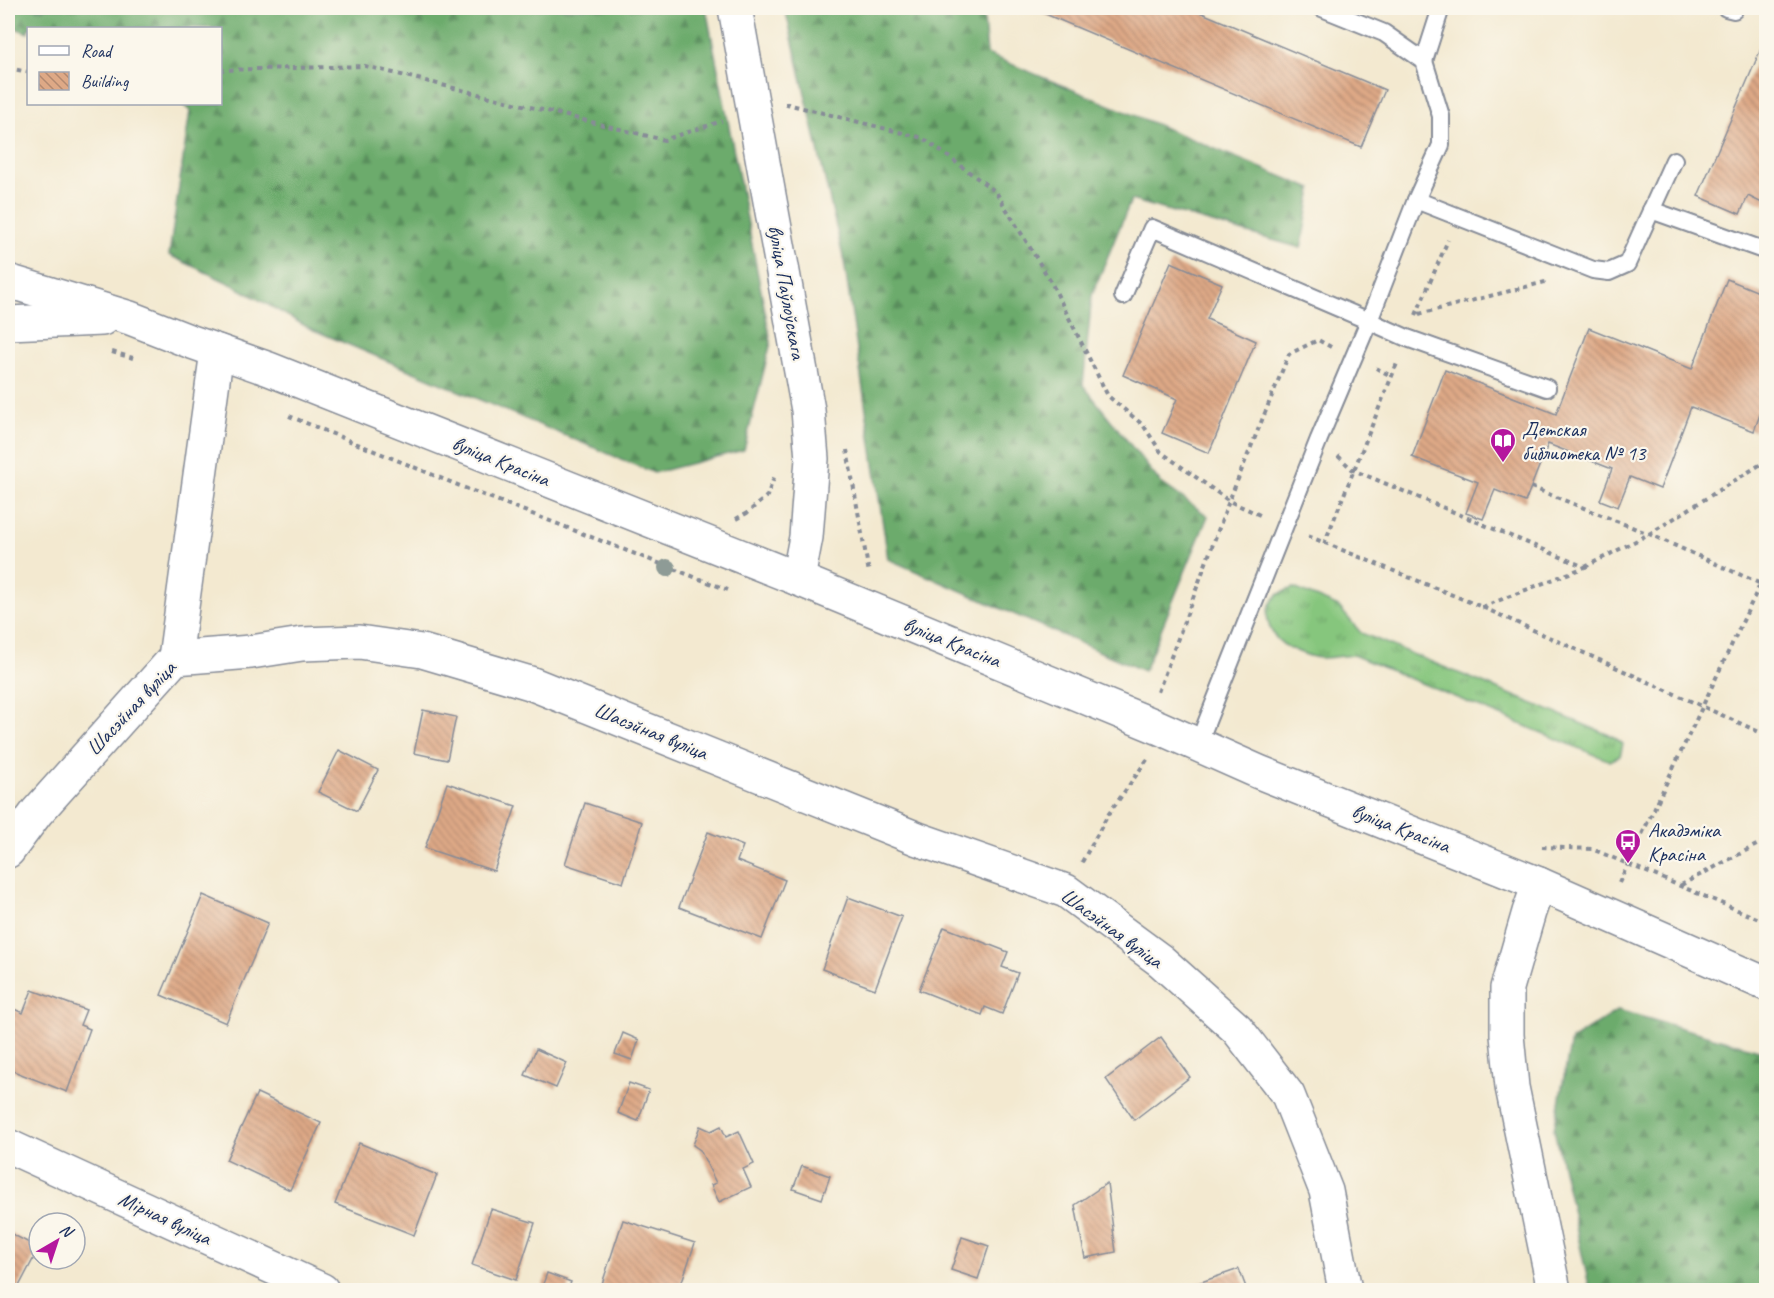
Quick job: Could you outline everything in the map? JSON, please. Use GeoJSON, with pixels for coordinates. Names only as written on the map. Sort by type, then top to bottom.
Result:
{"type":"FeatureCollection","features":[{"type":"Feature","properties":{"kind":"street","name":"вуліца Паўлоўскага"},"geometry":{"type":"LineString","coordinates":[[735,8],[808,410],[812,459],[806,537],[798,579]]}},
{"type":"Feature","properties":{"kind":"street","name":"вуліца Красіна"},"geometry":{"type":"LineString","coordinates":[[8,281],[130,318],[280,373],[798,579],[1198,744],[1259,772],[1539,884],[1767,984]]}},
{"type":"Feature","properties":{"kind":"street","name":"вуліца Красіна"},"geometry":{"type":"LineString","coordinates":[[8,323],[130,318]]}},
{"type":"Feature","properties":{"kind":"street"},"geometry":{"type":"LineString","coordinates":[[175,658],[216,351]]}},
{"type":"Feature","properties":{"kind":"street","name":"Шасэйная вуліца"},"geometry":{"type":"LineString","coordinates":[[8,851],[37,812],[175,658],[250,652],[302,644],[359,642],[422,651],[530,683],[918,839],[1066,891],[1161,961],[1237,1029],[1288,1095],[1326,1191],[1345,1290]]}},
{"type":"Feature","properties":{"kind":"street"},"geometry":{"type":"LineString","coordinates":[[1539,884],[1508,988],[1507,1035],[1512,1087],[1554,1290]]}},
{"type":"Feature","properties":{"kind":"street","name":"Мірная вуліца"},"geometry":{"type":"LineString","coordinates":[[8,1146],[322,1290]]}},
{"type":"Feature","properties":{"kind":"lane"},"geometry":{"type":"LineString","coordinates":[[1322,8],[1384,33],[1424,61]]}},
{"type":"Feature","properties":{"kind":"lane"},"geometry":{"type":"LineString","coordinates":[[1198,744],[1319,439],[1369,321],[1416,200],[1441,145],[1441,116],[1424,61],[1441,8]]}},
{"type":"Feature","properties":{"kind":"lane"},"geometry":{"type":"LineString","coordinates":[[1416,200],[1593,270],[1609,272],[1627,264],[1674,160]]}},
{"type":"Feature","properties":{"kind":"lane"},"geometry":{"type":"LineString","coordinates":[[1651,210],[1767,251]]}},
{"type":"Feature","properties":{"kind":"lane"},"geometry":{"type":"LineString","coordinates":[[1123,296],[1152,228],[1407,338],[1547,388]]}},
{"type":"Feature","properties":{"kind":"path"},"geometry":{"type":"LineString","coordinates":[[222,70],[365,66],[664,140],[754,111],[787,104],[923,138],[996,192],[1051,282],[1108,396],[1143,424],[1161,452],[1229,501],[1390,571],[1482,607],[1767,735]]}},
{"type":"Feature","properties":{"kind":"path"},"geometry":{"type":"LineString","coordinates":[[8,68],[27,72]]}},
{"type":"Feature","properties":{"kind":"path"},"geometry":{"type":"LineString","coordinates":[[785,93],[787,104]]}},
{"type":"Feature","properties":{"kind":"path"},"geometry":{"type":"LineString","coordinates":[[1416,315],[1458,217]]}},
{"type":"Feature","properties":{"kind":"path"},"geometry":{"type":"LineString","coordinates":[[1156,698],[1229,501],[1289,354],[1318,340],[1391,376]]}},
{"type":"Feature","properties":{"kind":"path"},"geometry":{"type":"LineString","coordinates":[[107,351],[138,359]]}},
{"type":"Feature","properties":{"kind":"path"},"geometry":{"type":"LineString","coordinates":[[289,416],[465,488],[730,591]]}},
{"type":"Feature","properties":{"kind":"path"},"geometry":{"type":"LineString","coordinates":[[1319,439],[1353,470],[1586,567]]}},
{"type":"Feature","properties":{"kind":"path"},"geometry":{"type":"LineString","coordinates":[[1482,607],[1586,567],[1650,534],[1767,461]]}},
{"type":"Feature","properties":{"kind":"path"},"geometry":{"type":"LineString","coordinates":[[1531,487],[1650,534],[1761,584],[1767,594]]}},
{"type":"Feature","properties":{"kind":"path"},"geometry":{"type":"LineString","coordinates":[[1628,865],[1767,572]]}},
{"type":"Feature","properties":{"kind":"path"},"geometry":{"type":"LineString","coordinates":[[1066,891],[1108,815],[1149,757],[1138,752]]}},
{"type":"Feature","properties":{"kind":"path"},"geometry":{"type":"LineString","coordinates":[[1680,885],[1767,840]]}},
{"type":"Feature","properties":{"kind":"path"},"geometry":{"type":"LineString","coordinates":[[1534,847],[1592,849],[1767,922]]}},
{"type":"Feature","properties":{"kind":"green space"},"geometry":{"type":"Polygon","coordinates":[[[8,8],[706,8],[771,342],[744,450],[654,473],[309,328],[233,285],[169,255],[190,111],[183,105],[222,105],[222,27],[27,27],[27,33],[8,25],[8,8]]]}},
{"type":"Feature","properties":{"kind":"green space"},"geometry":{"type":"Polygon","coordinates":[[[785,8],[983,8],[987,54],[1312,189],[1301,248],[1131,200],[1092,295],[1083,385],[1160,482],[1208,516],[1144,671],[888,559],[844,261],[785,8]]]}},
{"type":"Feature","properties":{"kind":"green space"},"geometry":{"type":"Polygon","coordinates":[[[1294,588],[1339,607],[1361,633],[1614,737],[1623,744],[1620,756],[1610,761],[1353,655],[1321,658],[1290,648],[1273,633],[1268,613],[1276,597],[1294,588]]]}},
{"type":"Feature","properties":{"kind":"green space"},"geometry":{"type":"Polygon","coordinates":[[[1618,1010],[1766,1052],[1766,1290],[1590,1290],[1554,1129],[1571,1040],[1618,1010]]]}},
{"type":"Feature","properties":{"kind":"building"},"geometry":{"type":"Polygon","coordinates":[[[1031,8],[1190,8],[1385,90],[1361,147],[1031,8]]]}},
{"type":"Feature","properties":{"kind":"building"},"geometry":{"type":"Polygon","coordinates":[[[1766,37],[1766,205],[1748,196],[1740,214],[1698,196],[1766,37]]]}},
{"type":"Feature","properties":{"kind":"building"},"geometry":{"type":"Polygon","coordinates":[[[1171,262],[1222,284],[1207,319],[1256,341],[1209,453],[1162,433],[1177,399],[1123,375],[1171,262]]]}},
{"type":"Feature","properties":{"kind":"building"},"geometry":{"type":"Polygon","coordinates":[[[1727,279],[1766,295],[1766,398],[1754,431],[1691,407],[1660,489],[1630,477],[1618,507],[1600,500],[1612,469],[1548,444],[1525,502],[1495,490],[1483,519],[1466,513],[1478,482],[1412,457],[1445,370],[1556,414],[1589,328],[1692,369],[1727,279]]]}},
{"type":"Feature","properties":{"kind":"building"},"geometry":{"type":"Polygon","coordinates":[[[423,710],[456,717],[447,760],[414,753],[423,710]]]}},
{"type":"Feature","properties":{"kind":"building"},"geometry":{"type":"Polygon","coordinates":[[[339,750],[378,770],[357,811],[318,792],[339,750]]]}},
{"type":"Feature","properties":{"kind":"building"},"geometry":{"type":"Polygon","coordinates":[[[447,783],[516,806],[494,871],[425,848],[447,783]]]}},
{"type":"Feature","properties":{"kind":"building"},"geometry":{"type":"Polygon","coordinates":[[[585,803],[642,822],[623,883],[565,864],[585,803]]]}},
{"type":"Feature","properties":{"kind":"building"},"geometry":{"type":"Polygon","coordinates":[[[708,832],[743,846],[737,861],[785,880],[762,939],[679,907],[708,832]]]}},
{"type":"Feature","properties":{"kind":"building"},"geometry":{"type":"Polygon","coordinates":[[[203,895],[268,923],[226,1023],[161,995],[203,895]]]}},
{"type":"Feature","properties":{"kind":"building"},"geometry":{"type":"Polygon","coordinates":[[[848,897],[902,917],[875,989],[822,969],[848,897]]]}},
{"type":"Feature","properties":{"kind":"building"},"geometry":{"type":"Polygon","coordinates":[[[944,927],[1008,952],[1002,967],[1018,973],[1002,1014],[985,1007],[982,1015],[919,990],[944,927]]]}},
{"type":"Feature","properties":{"kind":"building"},"geometry":{"type":"Polygon","coordinates":[[[32,990],[86,1010],[80,1025],[90,1029],[67,1092],[8,1069],[8,1026],[14,1009],[23,1013],[32,990]]]}},
{"type":"Feature","properties":{"kind":"building"},"geometry":{"type":"Polygon","coordinates":[[[623,1033],[639,1040],[632,1060],[615,1054],[623,1033]]]}},
{"type":"Feature","properties":{"kind":"building"},"geometry":{"type":"Polygon","coordinates":[[[1161,1037],[1190,1077],[1134,1120],[1106,1079],[1161,1037]]]}},
{"type":"Feature","properties":{"kind":"building"},"geometry":{"type":"Polygon","coordinates":[[[536,1049],[567,1063],[556,1088],[525,1075],[536,1049]]]}},
{"type":"Feature","properties":{"kind":"building"},"geometry":{"type":"Polygon","coordinates":[[[629,1083],[649,1090],[638,1121],[618,1113],[629,1083]]]}},
{"type":"Feature","properties":{"kind":"building"},"geometry":{"type":"Polygon","coordinates":[[[257,1093],[321,1123],[290,1190],[226,1160],[257,1093]]]}},
{"type":"Feature","properties":{"kind":"building"},"geometry":{"type":"Polygon","coordinates":[[[700,1126],[711,1131],[721,1126],[726,1137],[739,1131],[754,1164],[743,1169],[751,1187],[719,1202],[711,1185],[716,1183],[700,1150],[693,1145],[700,1126]]]}},
{"type":"Feature","properties":{"kind":"building"},"geometry":{"type":"Polygon","coordinates":[[[359,1143],[437,1175],[414,1235],[335,1204],[359,1143]]]}},
{"type":"Feature","properties":{"kind":"building"},"geometry":{"type":"Polygon","coordinates":[[[802,1166],[830,1176],[822,1199],[793,1189],[802,1166]]]}},
{"type":"Feature","properties":{"kind":"building"},"geometry":{"type":"Polygon","coordinates":[[[1107,1183],[1116,1252],[1085,1258],[1075,1205],[1107,1183]]]}},
{"type":"Feature","properties":{"kind":"building"},"geometry":{"type":"Polygon","coordinates":[[[491,1209],[535,1223],[516,1280],[472,1265],[491,1209]]]}},
{"type":"Feature","properties":{"kind":"building"},"geometry":{"type":"Polygon","coordinates":[[[623,1220],[695,1243],[679,1290],[600,1290],[623,1220]]]}},
{"type":"Feature","properties":{"kind":"building"},"geometry":{"type":"Polygon","coordinates":[[[8,1232],[27,1242],[27,1271],[17,1290],[8,1290],[8,1232]]]}},
{"type":"Feature","properties":{"kind":"building"},"geometry":{"type":"Polygon","coordinates":[[[962,1237],[989,1246],[978,1279],[951,1270],[962,1237]]]}},
{"type":"Feature","properties":{"kind":"building"},"geometry":{"type":"Polygon","coordinates":[[[1239,1269],[1247,1290],[1178,1290],[1239,1269]]]}},
{"type":"Feature","properties":{"kind":"building"},"geometry":{"type":"Polygon","coordinates":[[[547,1273],[571,1282],[568,1290],[541,1290],[547,1273]]]}},
{"type":"Feature","properties":{"kind":"place","name":"Детская библиотека № 13"},"geometry":{"type":"Point","coordinates":[1503,464]}},
{"type":"Feature","properties":{"kind":"place","name":"Акадэміка Красіна"},"geometry":{"type":"Point","coordinates":[1628,865]}}]}
